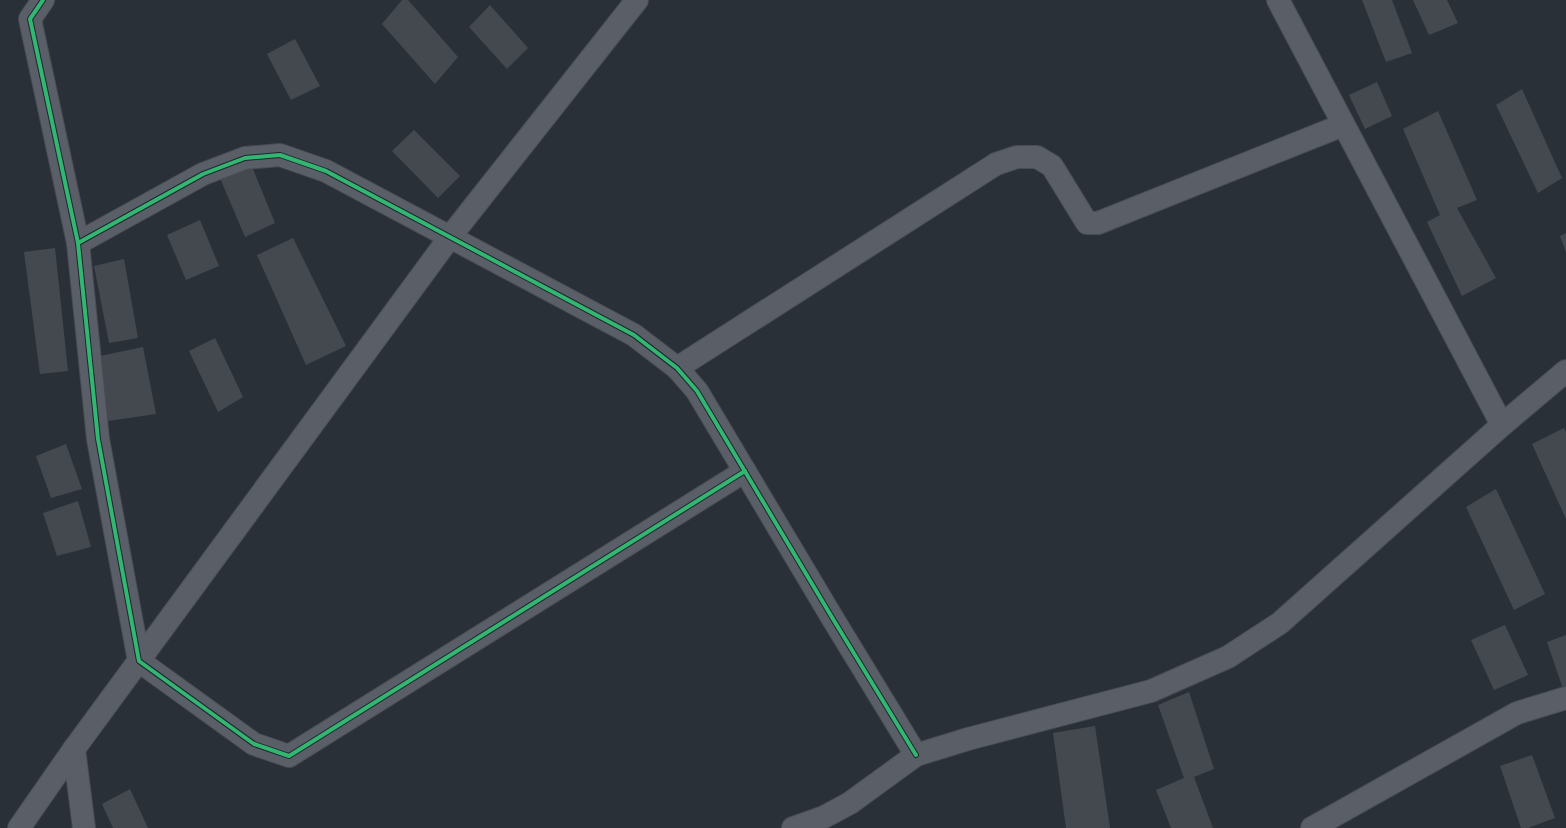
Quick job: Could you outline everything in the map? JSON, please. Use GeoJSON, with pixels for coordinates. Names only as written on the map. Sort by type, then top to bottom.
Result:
{"type":"FeatureCollection","features":[{"type":"Feature","properties":{"kind":"street"},"geometry":{"type":"LineString","coordinates":[[43,0],[30,19],[78,243],[98,439],[138,661],[254,744],[290,756],[745,471]]}},
{"type":"Feature","properties":{"kind":"street"},"geometry":{"type":"LineString","coordinates":[[19,828],[138,661],[450,237],[637,0]]}},
{"type":"Feature","properties":{"kind":"street"},"geometry":{"type":"LineString","coordinates":[[1278,0],[1502,425]]}},
{"type":"Feature","properties":{"kind":"street"},"geometry":{"type":"LineString","coordinates":[[677,368],[996,164],[1017,157],[1037,157],[1052,166],[1087,223],[1098,223],[1343,124]]}},
{"type":"Feature","properties":{"kind":"street"},"geometry":{"type":"LineString","coordinates":[[78,243],[203,174],[245,158],[280,155],[326,171],[634,335],[677,368],[697,391],[916,755]]}},
{"type":"Feature","properties":{"kind":"street"},"geometry":{"type":"LineString","coordinates":[[793,828],[824,817],[850,803],[916,755],[968,739],[1151,691],[1228,657],[1280,623],[1502,425],[1566,372]]}},
{"type":"Feature","properties":{"kind":"street"},"geometry":{"type":"LineString","coordinates":[[1312,828],[1517,712],[1566,698]]}},
{"type":"Feature","properties":{"kind":"street"},"geometry":{"type":"LineString","coordinates":[[74,749],[84,828]]}},
{"type":"Feature","properties":{"kind":"building"},"geometry":{"type":"Polygon","coordinates":[[[402,0],[408,0],[458,57],[435,84],[382,24],[402,0]]]}},
{"type":"Feature","properties":{"kind":"building"},"geometry":{"type":"Polygon","coordinates":[[[1362,0],[1392,0],[1412,53],[1386,62],[1362,0]]]}},
{"type":"Feature","properties":{"kind":"building"},"geometry":{"type":"Polygon","coordinates":[[[1413,0],[1447,0],[1458,23],[1429,35],[1413,0]]]}},
{"type":"Feature","properties":{"kind":"building"},"geometry":{"type":"Polygon","coordinates":[[[490,5],[528,48],[507,69],[469,27],[490,5]]]}},
{"type":"Feature","properties":{"kind":"building"},"geometry":{"type":"Polygon","coordinates":[[[295,39],[320,86],[291,100],[267,54],[295,39]]]}},
{"type":"Feature","properties":{"kind":"building"},"geometry":{"type":"Polygon","coordinates":[[[1377,82],[1392,116],[1365,129],[1349,95],[1377,82]]]}},
{"type":"Feature","properties":{"kind":"building"},"geometry":{"type":"Polygon","coordinates":[[[1522,89],[1562,178],[1538,193],[1496,105],[1522,89]]]}},
{"type":"Feature","properties":{"kind":"building"},"geometry":{"type":"Polygon","coordinates":[[[1438,111],[1477,200],[1457,208],[1496,278],[1462,296],[1427,222],[1440,215],[1403,129],[1438,111]]]}},
{"type":"Feature","properties":{"kind":"building"},"geometry":{"type":"Polygon","coordinates":[[[414,130],[460,176],[438,198],[392,151],[414,130]]]}},
{"type":"Feature","properties":{"kind":"building"},"geometry":{"type":"Polygon","coordinates":[[[251,164],[275,223],[245,237],[220,178],[251,164]]]}},
{"type":"Feature","properties":{"kind":"building"},"geometry":{"type":"Polygon","coordinates":[[[200,220],[219,266],[186,280],[167,235],[200,220]]]}},
{"type":"Feature","properties":{"kind":"building"},"geometry":{"type":"Polygon","coordinates":[[[1566,233],[1566,252],[1560,236],[1566,233]]]}},
{"type":"Feature","properties":{"kind":"building"},"geometry":{"type":"Polygon","coordinates":[[[293,238],[346,346],[306,365],[257,255],[293,238]]]}},
{"type":"Feature","properties":{"kind":"building"},"geometry":{"type":"Polygon","coordinates":[[[55,248],[68,371],[40,374],[24,252],[55,248]]]}},
{"type":"Feature","properties":{"kind":"building"},"geometry":{"type":"Polygon","coordinates":[[[124,259],[138,338],[109,343],[94,266],[124,259]]]}},
{"type":"Feature","properties":{"kind":"building"},"geometry":{"type":"Polygon","coordinates":[[[215,338],[243,397],[218,412],[189,351],[215,338]]]}},
{"type":"Feature","properties":{"kind":"building"},"geometry":{"type":"Polygon","coordinates":[[[143,347],[156,414],[108,421],[95,357],[143,347]]]}},
{"type":"Feature","properties":{"kind":"building"},"geometry":{"type":"Polygon","coordinates":[[[1564,428],[1566,432],[1566,519],[1532,444],[1564,428]]]}},
{"type":"Feature","properties":{"kind":"building"},"geometry":{"type":"Polygon","coordinates":[[[66,444],[82,489],[51,498],[36,456],[66,444]]]}},
{"type":"Feature","properties":{"kind":"building"},"geometry":{"type":"Polygon","coordinates":[[[1496,489],[1545,594],[1514,610],[1466,507],[1496,489]]]}},
{"type":"Feature","properties":{"kind":"building"},"geometry":{"type":"Polygon","coordinates":[[[78,501],[91,547],[57,556],[43,513],[78,501]]]}},
{"type":"Feature","properties":{"kind":"building"},"geometry":{"type":"Polygon","coordinates":[[[1505,625],[1528,675],[1494,690],[1471,640],[1505,625]]]}},
{"type":"Feature","properties":{"kind":"building"},"geometry":{"type":"Polygon","coordinates":[[[1566,635],[1566,688],[1563,689],[1547,642],[1566,635]]]}},
{"type":"Feature","properties":{"kind":"building"},"geometry":{"type":"Polygon","coordinates":[[[1189,692],[1214,769],[1194,777],[1213,828],[1171,828],[1156,790],[1184,778],[1158,705],[1189,692]]]}},
{"type":"Feature","properties":{"kind":"building"},"geometry":{"type":"Polygon","coordinates":[[[1095,726],[1110,828],[1066,828],[1053,733],[1095,726]]]}},
{"type":"Feature","properties":{"kind":"building"},"geometry":{"type":"Polygon","coordinates":[[[1532,755],[1555,818],[1528,828],[1521,828],[1500,766],[1532,755]]]}},
{"type":"Feature","properties":{"kind":"building"},"geometry":{"type":"Polygon","coordinates":[[[130,789],[148,828],[113,828],[102,804],[130,789]]]}},
{"type":"Feature","properties":{"kind":"cycle path"},"geometry":{"type":"LineString","coordinates":[[43,0],[30,19],[78,243],[98,439],[139,661],[254,744],[289,756],[745,471]]}},
{"type":"Feature","properties":{"kind":"cycle path"},"geometry":{"type":"LineString","coordinates":[[78,243],[203,174],[245,158],[280,155],[326,171],[634,335],[677,368],[697,391],[916,755]]}}]}
